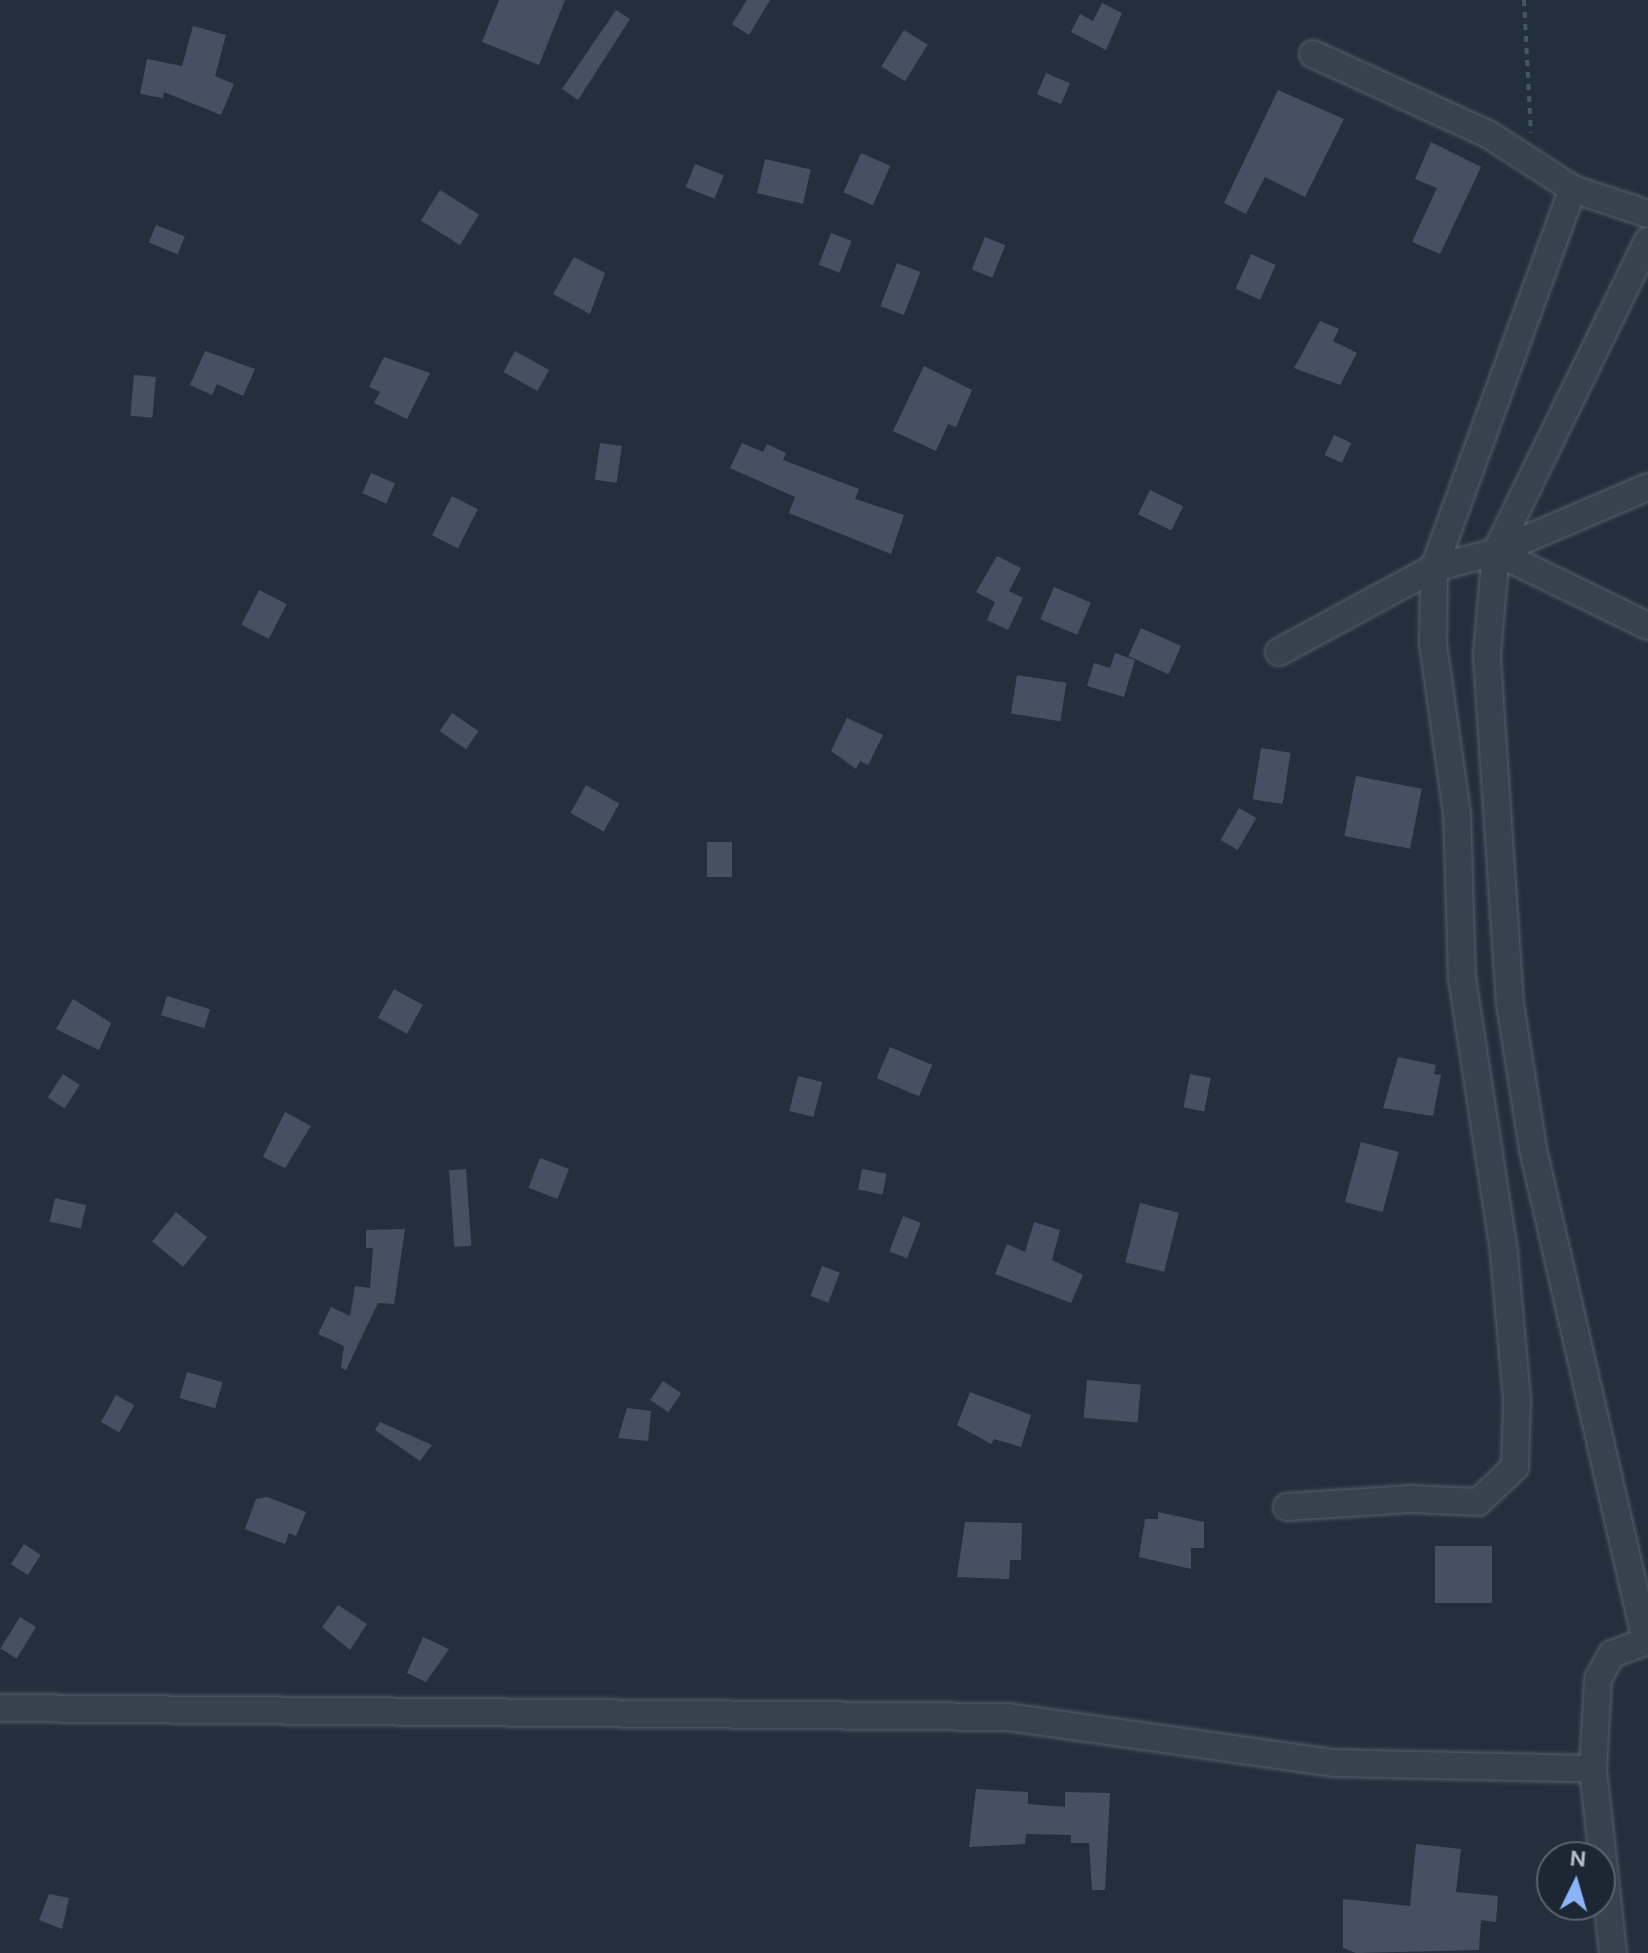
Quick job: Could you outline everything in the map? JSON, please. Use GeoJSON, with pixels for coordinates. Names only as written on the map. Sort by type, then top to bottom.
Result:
{"type":"FeatureCollection","features":[{"type":"Feature","properties":{"kind":"street"},"geometry":{"type":"LineString","coordinates":[[1313,54],[1488,134],[1573,189],[1648,214]]}},
{"type":"Feature","properties":{"kind":"street"},"geometry":{"type":"LineString","coordinates":[[1287,1507],[1411,1499],[1478,1502],[1515,1467],[1517,1399],[1504,1252],[1462,979],[1457,814],[1433,643],[1434,568],[1573,189]]}},
{"type":"Feature","properties":{"kind":"street"},"geometry":{"type":"LineString","coordinates":[[1613,1953],[1593,1769],[1598,1679],[1612,1654],[1647,1641],[1533,1149],[1510,1004],[1487,654],[1496,552],[1648,241]]}},
{"type":"Feature","properties":{"kind":"street"},"geometry":{"type":"LineString","coordinates":[[1279,652],[1434,568],[1496,552],[1648,487]]}},
{"type":"Feature","properties":{"kind":"street"},"geometry":{"type":"LineString","coordinates":[[1496,552],[1648,626]]}},
{"type":"Feature","properties":{"kind":"street"},"geometry":{"type":"LineString","coordinates":[[0,1708],[1007,1717],[1336,1763],[1593,1769]]}},
{"type":"Feature","properties":{"kind":"path"},"geometry":{"type":"LineString","coordinates":[[1524,0],[1532,163]]}},
{"type":"Feature","properties":{"kind":"building"},"geometry":{"type":"Polygon","coordinates":[[[499,0],[565,0],[539,65],[482,42],[499,0]]]}},
{"type":"Feature","properties":{"kind":"building"},"geometry":{"type":"Polygon","coordinates":[[[747,0],[770,0],[749,35],[732,24],[747,0]]]}},
{"type":"Feature","properties":{"kind":"building"},"geometry":{"type":"Polygon","coordinates":[[[1102,3],[1122,13],[1106,50],[1071,32],[1080,14],[1093,21],[1102,3]]]}},
{"type":"Feature","properties":{"kind":"building"},"geometry":{"type":"Polygon","coordinates":[[[616,10],[630,19],[578,100],[562,89],[616,10]]]}},
{"type":"Feature","properties":{"kind":"building"},"geometry":{"type":"Polygon","coordinates":[[[193,26],[226,35],[215,76],[234,84],[221,115],[164,92],[163,98],[140,94],[147,59],[182,66],[193,26]]]}},
{"type":"Feature","properties":{"kind":"building"},"geometry":{"type":"Polygon","coordinates":[[[904,30],[928,45],[905,81],[881,66],[904,30]]]}},
{"type":"Feature","properties":{"kind":"building"},"geometry":{"type":"Polygon","coordinates":[[[1046,73],[1070,83],[1061,104],[1037,94],[1046,73]]]}},
{"type":"Feature","properties":{"kind":"building"},"geometry":{"type":"Polygon","coordinates":[[[1278,90],[1344,119],[1305,197],[1265,177],[1246,214],[1224,203],[1278,90]]]}},
{"type":"Feature","properties":{"kind":"building"},"geometry":{"type":"Polygon","coordinates":[[[1431,142],[1481,167],[1440,254],[1412,242],[1437,188],[1415,179],[1431,142]]]}},
{"type":"Feature","properties":{"kind":"building"},"geometry":{"type":"Polygon","coordinates":[[[861,153],[890,166],[873,205],[844,192],[861,153]]]}},
{"type":"Feature","properties":{"kind":"building"},"geometry":{"type":"Polygon","coordinates":[[[765,159],[811,170],[803,204],[757,193],[765,159]]]}},
{"type":"Feature","properties":{"kind":"building"},"geometry":{"type":"Polygon","coordinates":[[[695,164],[724,176],[714,199],[686,187],[695,164]]]}},
{"type":"Feature","properties":{"kind":"building"},"geometry":{"type":"Polygon","coordinates":[[[440,190],[479,214],[460,245],[421,221],[440,190]]]}},
{"type":"Feature","properties":{"kind":"building"},"geometry":{"type":"Polygon","coordinates":[[[156,225],[185,237],[178,254],[149,243],[156,225]]]}},
{"type":"Feature","properties":{"kind":"building"},"geometry":{"type":"Polygon","coordinates":[[[831,233],[852,241],[839,273],[819,265],[831,233]]]}},
{"type":"Feature","properties":{"kind":"building"},"geometry":{"type":"Polygon","coordinates":[[[985,237],[1005,245],[992,278],[972,269],[985,237]]]}},
{"type":"Feature","properties":{"kind":"building"},"geometry":{"type":"Polygon","coordinates":[[[1251,254],[1276,265],[1260,300],[1236,289],[1251,254]]]}},
{"type":"Feature","properties":{"kind":"building"},"geometry":{"type":"Polygon","coordinates":[[[574,257],[605,273],[590,314],[553,294],[574,257]]]}},
{"type":"Feature","properties":{"kind":"building"},"geometry":{"type":"Polygon","coordinates":[[[897,263],[920,272],[904,315],[881,306],[897,263]]]}},
{"type":"Feature","properties":{"kind":"building"},"geometry":{"type":"Polygon","coordinates":[[[1320,321],[1339,329],[1333,341],[1357,353],[1340,385],[1294,368],[1320,321]]]}},
{"type":"Feature","properties":{"kind":"building"},"geometry":{"type":"Polygon","coordinates":[[[205,351],[255,369],[243,396],[217,384],[212,395],[190,385],[205,351]]]}},
{"type":"Feature","properties":{"kind":"building"},"geometry":{"type":"Polygon","coordinates":[[[515,351],[549,370],[537,391],[503,372],[515,351]]]}},
{"type":"Feature","properties":{"kind":"building"},"geometry":{"type":"Polygon","coordinates":[[[384,357],[430,373],[407,419],[374,403],[380,392],[369,387],[384,357]]]}},
{"type":"Feature","properties":{"kind":"building"},"geometry":{"type":"Polygon","coordinates":[[[924,366],[972,390],[956,427],[948,424],[936,451],[893,431],[924,366]]]}},
{"type":"Feature","properties":{"kind":"building"},"geometry":{"type":"Polygon","coordinates":[[[134,375],[156,377],[152,418],[130,416],[134,375]]]}},
{"type":"Feature","properties":{"kind":"building"},"geometry":{"type":"Polygon","coordinates":[[[1334,435],[1351,443],[1342,463],[1325,455],[1334,435]]]}},
{"type":"Feature","properties":{"kind":"building"},"geometry":{"type":"Polygon","coordinates":[[[600,443],[622,446],[617,483],[595,480],[600,443]]]}},
{"type":"Feature","properties":{"kind":"building"},"geometry":{"type":"Polygon","coordinates":[[[742,443],[763,452],[767,444],[786,453],[783,460],[859,489],[855,499],[904,515],[891,554],[789,513],[795,497],[730,468],[742,443]]]}},
{"type":"Feature","properties":{"kind":"building"},"geometry":{"type":"Polygon","coordinates":[[[371,473],[395,483],[386,503],[362,493],[371,473]]]}},
{"type":"Feature","properties":{"kind":"building"},"geometry":{"type":"Polygon","coordinates":[[[1150,490],[1183,506],[1171,530],[1138,514],[1150,490]]]}},
{"type":"Feature","properties":{"kind":"building"},"geometry":{"type":"Polygon","coordinates":[[[452,496],[478,509],[458,548],[432,535],[452,496]]]}},
{"type":"Feature","properties":{"kind":"building"},"geometry":{"type":"Polygon","coordinates":[[[997,556],[1021,568],[1009,591],[1023,598],[1008,630],[987,620],[995,602],[976,592],[997,556]]]}},
{"type":"Feature","properties":{"kind":"building"},"geometry":{"type":"Polygon","coordinates":[[[1054,587],[1091,603],[1077,635],[1040,619],[1054,587]]]}},
{"type":"Feature","properties":{"kind":"building"},"geometry":{"type":"Polygon","coordinates":[[[259,590],[287,604],[269,639],[241,625],[259,590]]]}},
{"type":"Feature","properties":{"kind":"building"},"geometry":{"type":"Polygon","coordinates":[[[1141,628],[1181,646],[1169,674],[1128,656],[1141,628]]]}},
{"type":"Feature","properties":{"kind":"building"},"geometry":{"type":"Polygon","coordinates":[[[1115,653],[1135,660],[1124,697],[1087,686],[1094,663],[1110,668],[1115,653]]]}},
{"type":"Feature","properties":{"kind":"building"},"geometry":{"type":"Polygon","coordinates":[[[1017,675],[1066,683],[1060,721],[1011,714],[1017,675]]]}},
{"type":"Feature","properties":{"kind":"building"},"geometry":{"type":"Polygon","coordinates":[[[452,713],[479,731],[466,749],[440,731],[452,713]]]}},
{"type":"Feature","properties":{"kind":"building"},"geometry":{"type":"Polygon","coordinates":[[[847,718],[883,735],[868,765],[860,761],[856,769],[831,751],[847,718]]]}},
{"type":"Feature","properties":{"kind":"building"},"geometry":{"type":"Polygon","coordinates":[[[1261,748],[1291,753],[1282,804],[1253,799],[1261,748]]]}},
{"type":"Feature","properties":{"kind":"building"},"geometry":{"type":"Polygon","coordinates":[[[1356,776],[1422,789],[1410,849],[1344,836],[1356,776]]]}},
{"type":"Feature","properties":{"kind":"building"},"geometry":{"type":"Polygon","coordinates":[[[586,785],[619,803],[604,831],[570,813],[586,785]]]}},
{"type":"Feature","properties":{"kind":"building"},"geometry":{"type":"Polygon","coordinates":[[[1239,808],[1256,818],[1238,850],[1220,840],[1239,808]]]}},
{"type":"Feature","properties":{"kind":"building"},"geometry":{"type":"Polygon","coordinates":[[[707,842],[732,842],[732,877],[707,877],[707,842]]]}},
{"type":"Feature","properties":{"kind":"building"},"geometry":{"type":"Polygon","coordinates":[[[394,989],[423,1005],[407,1034],[378,1018],[394,989]]]}},
{"type":"Feature","properties":{"kind":"building"},"geometry":{"type":"Polygon","coordinates":[[[167,996],[210,1009],[204,1028],[161,1015],[167,996]]]}},
{"type":"Feature","properties":{"kind":"building"},"geometry":{"type":"Polygon","coordinates":[[[73,999],[111,1023],[99,1050],[56,1029],[73,999]]]}},
{"type":"Feature","properties":{"kind":"building"},"geometry":{"type":"Polygon","coordinates":[[[890,1047],[932,1065],[919,1096],[877,1078],[890,1047]]]}},
{"type":"Feature","properties":{"kind":"building"},"geometry":{"type":"Polygon","coordinates":[[[1398,1057],[1436,1065],[1434,1074],[1441,1075],[1433,1116],[1383,1108],[1398,1057]]]}},
{"type":"Feature","properties":{"kind":"building"},"geometry":{"type":"Polygon","coordinates":[[[63,1074],[80,1085],[65,1108],[48,1097],[63,1074]]]}},
{"type":"Feature","properties":{"kind":"building"},"geometry":{"type":"Polygon","coordinates":[[[1190,1074],[1211,1078],[1204,1111],[1184,1107],[1190,1074]]]}},
{"type":"Feature","properties":{"kind":"building"},"geometry":{"type":"Polygon","coordinates":[[[798,1076],[822,1082],[814,1117],[789,1111],[798,1076]]]}},
{"type":"Feature","properties":{"kind":"building"},"geometry":{"type":"Polygon","coordinates":[[[285,1112],[311,1126],[285,1168],[263,1157],[285,1112]]]}},
{"type":"Feature","properties":{"kind":"building"},"geometry":{"type":"Polygon","coordinates":[[[1361,1142],[1399,1152],[1383,1212],[1345,1202],[1361,1142]]]}},
{"type":"Feature","properties":{"kind":"building"},"geometry":{"type":"Polygon","coordinates":[[[540,1158],[569,1169],[557,1199],[529,1188],[540,1158]]]}},
{"type":"Feature","properties":{"kind":"building"},"geometry":{"type":"Polygon","coordinates":[[[466,1169],[471,1246],[454,1247],[449,1170],[466,1169]]]}},
{"type":"Feature","properties":{"kind":"building"},"geometry":{"type":"Polygon","coordinates":[[[862,1169],[887,1174],[883,1194],[858,1190],[862,1169]]]}},
{"type":"Feature","properties":{"kind":"building"},"geometry":{"type":"Polygon","coordinates":[[[55,1198],[86,1205],[81,1229],[50,1221],[55,1198]]]}},
{"type":"Feature","properties":{"kind":"building"},"geometry":{"type":"Polygon","coordinates":[[[1140,1203],[1179,1213],[1164,1272],[1125,1262],[1140,1203]]]}},
{"type":"Feature","properties":{"kind":"building"},"geometry":{"type":"Polygon","coordinates":[[[176,1212],[207,1237],[183,1267],[152,1242],[176,1212]]]}},
{"type":"Feature","properties":{"kind":"building"},"geometry":{"type":"Polygon","coordinates":[[[903,1216],[921,1223],[907,1258],[889,1251],[903,1216]]]}},
{"type":"Feature","properties":{"kind":"building"},"geometry":{"type":"Polygon","coordinates":[[[1034,1222],[1060,1230],[1052,1260],[1083,1275],[1071,1303],[995,1274],[1007,1244],[1025,1252],[1034,1222]]]}},
{"type":"Feature","properties":{"kind":"building"},"geometry":{"type":"Polygon","coordinates":[[[405,1229],[394,1304],[378,1303],[346,1370],[341,1368],[344,1346],[318,1334],[331,1307],[350,1316],[355,1286],[370,1288],[373,1248],[366,1248],[366,1230],[405,1229]]]}},
{"type":"Feature","properties":{"kind":"building"},"geometry":{"type":"Polygon","coordinates":[[[822,1266],[840,1273],[828,1303],[811,1296],[822,1266]]]}},
{"type":"Feature","properties":{"kind":"building"},"geometry":{"type":"Polygon","coordinates":[[[187,1372],[223,1382],[215,1408],[180,1398],[187,1372]]]}},
{"type":"Feature","properties":{"kind":"building"},"geometry":{"type":"Polygon","coordinates":[[[1087,1380],[1141,1385],[1137,1423],[1084,1418],[1087,1380]]]}},
{"type":"Feature","properties":{"kind":"building"},"geometry":{"type":"Polygon","coordinates":[[[663,1381],[681,1393],[668,1412],[650,1400],[663,1381]]]}},
{"type":"Feature","properties":{"kind":"building"},"geometry":{"type":"Polygon","coordinates":[[[970,1392],[1031,1415],[1021,1447],[994,1439],[991,1444],[957,1425],[970,1392]]]}},
{"type":"Feature","properties":{"kind":"building"},"geometry":{"type":"Polygon","coordinates":[[[116,1395],[134,1405],[119,1432],[101,1422],[116,1395]]]}},
{"type":"Feature","properties":{"kind":"building"},"geometry":{"type":"Polygon","coordinates":[[[627,1408],[651,1411],[648,1441],[618,1438],[627,1408]]]}},
{"type":"Feature","properties":{"kind":"building"},"geometry":{"type":"Polygon","coordinates":[[[380,1422],[432,1445],[420,1461],[375,1430],[380,1422]]]}},
{"type":"Feature","properties":{"kind":"building"},"geometry":{"type":"Polygon","coordinates":[[[267,1497],[306,1512],[296,1536],[289,1533],[285,1544],[245,1529],[256,1499],[267,1497]]]}},
{"type":"Feature","properties":{"kind":"building"},"geometry":{"type":"Polygon","coordinates":[[[1158,1512],[1204,1522],[1204,1548],[1191,1548],[1191,1569],[1139,1557],[1145,1519],[1158,1519],[1158,1512]]]}},
{"type":"Feature","properties":{"kind":"building"},"geometry":{"type":"Polygon","coordinates":[[[965,1522],[1022,1523],[1021,1560],[1010,1560],[1009,1579],[957,1577],[965,1522]]]}},
{"type":"Feature","properties":{"kind":"building"},"geometry":{"type":"Polygon","coordinates":[[[24,1544],[41,1555],[28,1575],[11,1564],[24,1544]]]}},
{"type":"Feature","properties":{"kind":"building"},"geometry":{"type":"Polygon","coordinates":[[[1435,1546],[1492,1546],[1492,1603],[1435,1603],[1435,1546]]]}},
{"type":"Feature","properties":{"kind":"building"},"geometry":{"type":"Polygon","coordinates":[[[338,1605],[367,1624],[350,1650],[322,1627],[338,1605]]]}},
{"type":"Feature","properties":{"kind":"building"},"geometry":{"type":"Polygon","coordinates":[[[20,1617],[36,1627],[17,1658],[0,1648],[20,1617]]]}},
{"type":"Feature","properties":{"kind":"building"},"geometry":{"type":"Polygon","coordinates":[[[423,1637],[449,1649],[426,1682],[407,1673],[423,1637]]]}},
{"type":"Feature","properties":{"kind":"building"},"geometry":{"type":"Polygon","coordinates":[[[976,1789],[1028,1792],[1028,1804],[1065,1807],[1065,1792],[1110,1793],[1105,1890],[1092,1890],[1089,1843],[1071,1843],[1071,1835],[1026,1834],[1025,1844],[969,1847],[976,1789]]]}},
{"type":"Feature","properties":{"kind":"building"},"geometry":{"type":"Polygon","coordinates":[[[1416,1844],[1461,1849],[1456,1892],[1498,1896],[1496,1922],[1481,1920],[1479,1950],[1356,1953],[1343,1948],[1343,1899],[1410,1906],[1416,1844]]]}},
{"type":"Feature","properties":{"kind":"building"},"geometry":{"type":"Polygon","coordinates":[[[49,1894],[69,1898],[62,1929],[39,1920],[49,1894]]]}}]}
